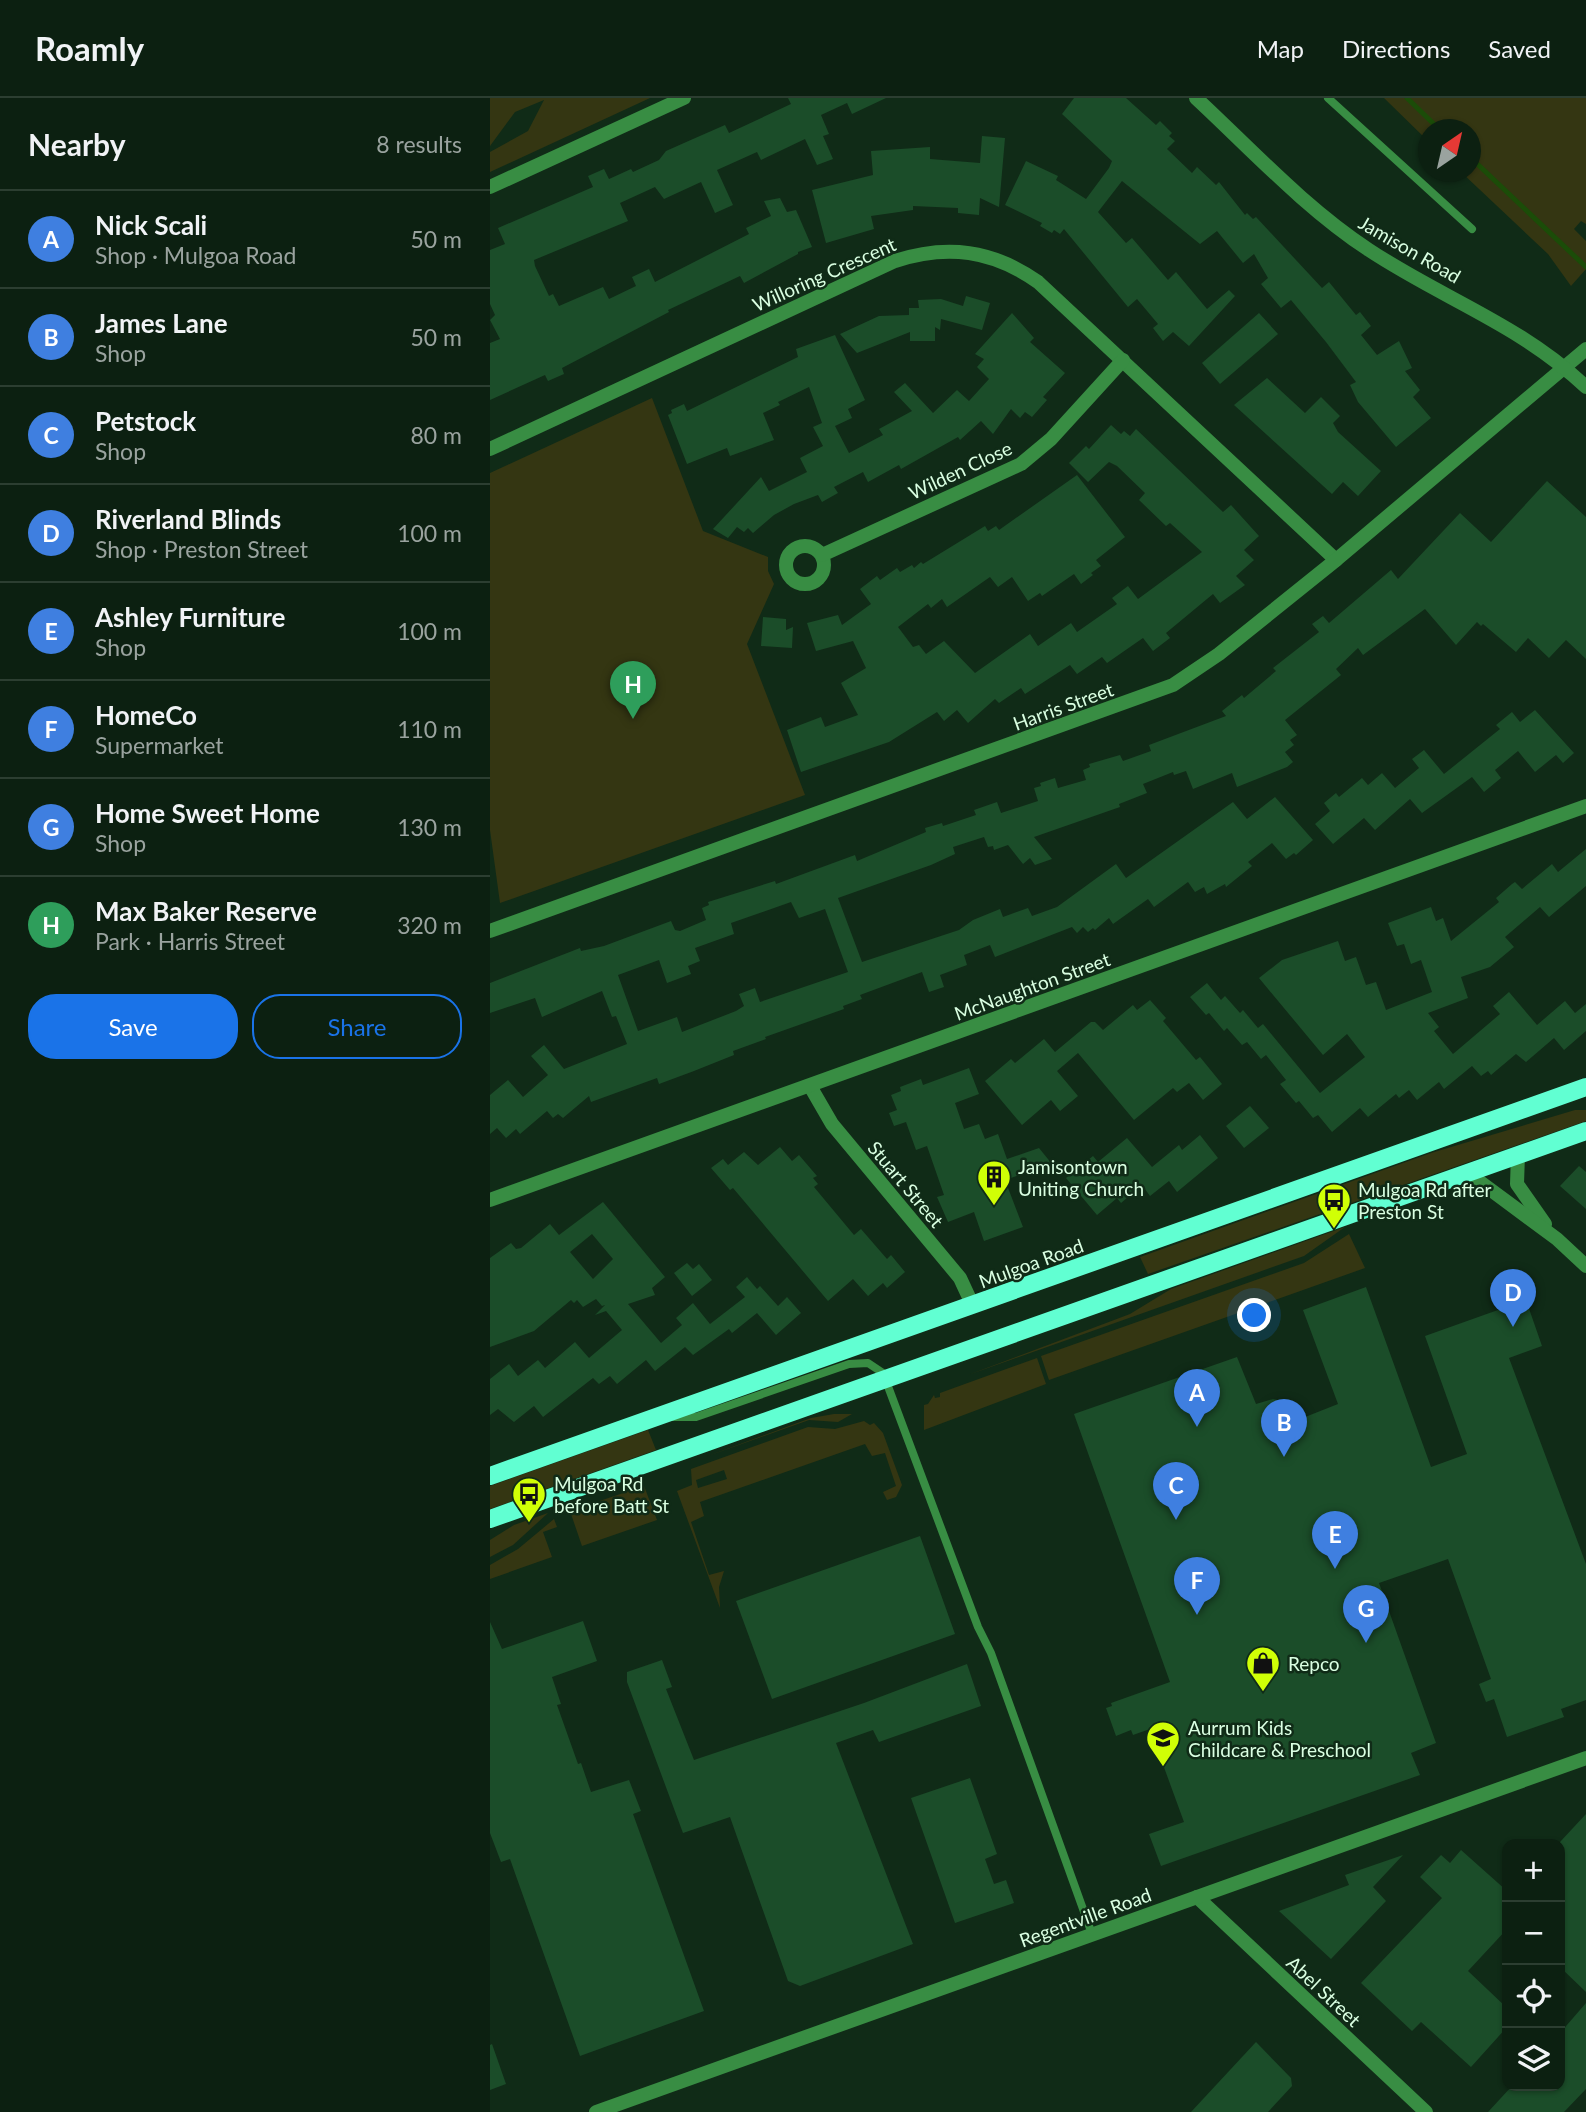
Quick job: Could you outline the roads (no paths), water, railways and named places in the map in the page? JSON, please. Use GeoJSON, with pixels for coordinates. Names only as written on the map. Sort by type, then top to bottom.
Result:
{"type":"FeatureCollection","features":[{"type":"Feature","properties":{"kind":"main road","name":"Mulgoa Road"},"geometry":{"type":"LineString","coordinates":[[490,1476],[1586,1087]]}},
{"type":"Feature","properties":{"kind":"main road"},"geometry":{"type":"LineString","coordinates":[[490,1519],[1586,1131]]}},
{"type":"Feature","properties":{"kind":"main road"},"geometry":{"type":"LineString","coordinates":[[490,1527],[508,1513]]}},
{"type":"Feature","properties":{"kind":"street"},"geometry":{"type":"LineString","coordinates":[[490,187],[684,98]]}},
{"type":"Feature","properties":{"kind":"street","name":"Jamison Road"},"geometry":{"type":"LineString","coordinates":[[1196,98],[1275,173],[1352,239],[1387,262],[1494,318],[1536,344],[1586,387]]}},
{"type":"Feature","properties":{"kind":"street","name":"Willoring Crescent"},"geometry":{"type":"LineString","coordinates":[[490,449],[895,261],[929,251],[969,252],[1006,262],[1038,282],[1336,560]]}},
{"type":"Feature","properties":{"kind":"street","name":"Harris Street"},"geometry":{"type":"LineString","coordinates":[[490,931],[1150,695],[1191,674],[1336,560],[1586,349]]}},
{"type":"Feature","properties":{"kind":"street","name":"Wilden Close"},"geometry":{"type":"LineString","coordinates":[[822,555],[1021,464],[1043,447],[1123,360]]}},
{"type":"Feature","properties":{"kind":"street","name":"McNaughton Street"},"geometry":{"type":"LineString","coordinates":[[490,1200],[1586,806]]}},
{"type":"Feature","properties":{"kind":"street","name":"Stuart Street"},"geometry":{"type":"LineString","coordinates":[[810,1086],[832,1124],[960,1278],[973,1306]]}},
{"type":"Feature","properties":{"kind":"street"},"geometry":{"type":"LineString","coordinates":[[1518,1154],[1516,1176],[1521,1192],[1557,1239]]}},
{"type":"Feature","properties":{"kind":"street"},"geometry":{"type":"LineString","coordinates":[[1468,1173],[1557,1239],[1586,1266]]}},
{"type":"Feature","properties":{"kind":"street","name":"Regentville Road"},"geometry":{"type":"LineString","coordinates":[[596,2112],[1586,1758]]}},
{"type":"Feature","properties":{"kind":"street","name":"Abel Street"},"geometry":{"type":"LineString","coordinates":[[1197,1898],[1426,2112]]}},
{"type":"Feature","properties":{"kind":"lane"},"geometry":{"type":"LineString","coordinates":[[1328,98],[1472,229]]}},
{"type":"Feature","properties":{"kind":"lane"},"geometry":{"type":"LineString","coordinates":[[655,1417],[696,1417],[849,1364],[874,1365],[886,1379],[978,1628],[991,1653],[1093,1934]]}},
{"type":"Feature","properties":{"kind":"waterway"},"geometry":{"type":"LineString","coordinates":[[1407,98],[1429,119]]}},
{"type":"Feature","properties":{"kind":"waterway"},"geometry":{"type":"LineString","coordinates":[[1481,167],[1586,267]]}},
{"type":"Feature","properties":{"kind":"place","name":"Max Baker Reserve"},"geometry":{"type":"Point","coordinates":[633,719]}},
{"type":"Feature","properties":{"kind":"place","name":"Jamisontown Uniting Church"},"geometry":{"type":"Point","coordinates":[994,1207]}},
{"type":"Feature","properties":{"kind":"place","name":"Mulgoa Rd after Preston St"},"geometry":{"type":"Point","coordinates":[1334,1230]}},
{"type":"Feature","properties":{"kind":"place","name":"Riverland Blinds"},"geometry":{"type":"Point","coordinates":[1513,1327]}},
{"type":"Feature","properties":{"kind":"place","name":"Nick Scali"},"geometry":{"type":"Point","coordinates":[1197,1427]}},
{"type":"Feature","properties":{"kind":"place","name":"James Lane"},"geometry":{"type":"Point","coordinates":[1284,1457]}},
{"type":"Feature","properties":{"kind":"place","name":"Petstock"},"geometry":{"type":"Point","coordinates":[1176,1520]}},
{"type":"Feature","properties":{"kind":"place","name":"Mulgoa Rd before Batt St"},"geometry":{"type":"Point","coordinates":[529,1524]}},
{"type":"Feature","properties":{"kind":"place","name":"Ashley Furniture"},"geometry":{"type":"Point","coordinates":[1335,1569]}},
{"type":"Feature","properties":{"kind":"place","name":"HomeCo"},"geometry":{"type":"Point","coordinates":[1197,1615]}},
{"type":"Feature","properties":{"kind":"place","name":"Home Sweet Home"},"geometry":{"type":"Point","coordinates":[1366,1643]}},
{"type":"Feature","properties":{"kind":"place","name":"Repco"},"geometry":{"type":"Point","coordinates":[1263,1693]}},
{"type":"Feature","properties":{"kind":"place","name":"Aurrum Kids Childcare & Preschool"},"geometry":{"type":"Point","coordinates":[1163,1768]}}]}
